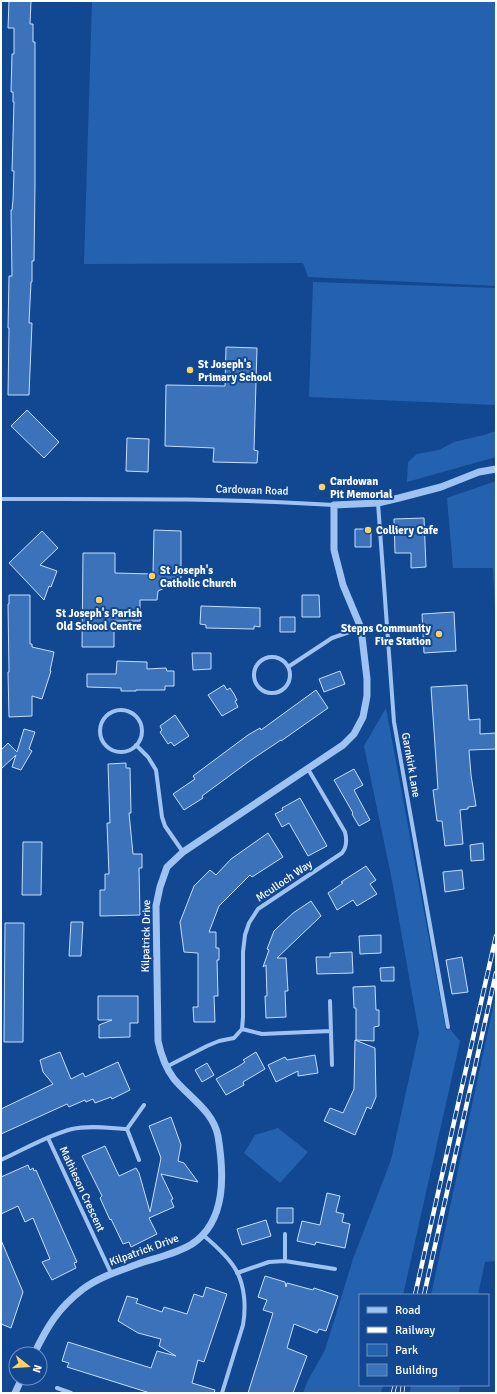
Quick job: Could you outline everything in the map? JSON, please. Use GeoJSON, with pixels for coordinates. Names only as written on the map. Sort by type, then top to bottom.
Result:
{"type":"FeatureCollection","features":[{"type":"Feature","properties":{"kind":"street","name":"Cardowan Road"},"geometry":{"type":"LineString","coordinates":[[1,499],[166,498],[274,501],[334,505],[378,503],[442,487],[479,472],[496,469]]}},
{"type":"Feature","properties":{"kind":"street","name":"Garnkirk Lane"},"geometry":{"type":"LineString","coordinates":[[378,503],[394,722],[448,1027]]}},
{"type":"Feature","properties":{"kind":"street","name":"Kilpatrick Drive"},"geometry":{"type":"LineString","coordinates":[[38,1346],[51,1322],[65,1304],[84,1289],[112,1273],[191,1245],[203,1235],[219,1206],[221,1157],[217,1134],[209,1116],[175,1080],[166,1068],[161,1057],[158,1040],[156,906],[160,887],[168,867],[183,852],[343,745],[354,734],[362,717],[367,696],[367,679],[361,628],[343,585],[334,550],[334,505]]}},
{"type":"Feature","properties":{"kind":"street"},"geometry":{"type":"LineString","coordinates":[[288,667],[332,638],[361,628]]}},
{"type":"Feature","properties":{"kind":"street"},"geometry":{"type":"LineString","coordinates":[[274,657],[285,662],[288,667],[290,678],[288,684],[280,692],[268,693],[258,686],[255,681],[255,669],[263,660],[274,657]]}},
{"type":"Feature","properties":{"kind":"street"},"geometry":{"type":"LineString","coordinates":[[117,710],[123,710],[135,715],[140,720],[142,727],[140,740],[136,745],[125,751],[119,752],[107,746],[101,735],[100,729],[105,717],[117,710]]}},
{"type":"Feature","properties":{"kind":"street"},"geometry":{"type":"LineString","coordinates":[[136,745],[148,757],[156,770],[162,817],[165,826],[183,852]]}},
{"type":"Feature","properties":{"kind":"street","name":"Mculloch Way"},"geometry":{"type":"LineString","coordinates":[[242,1028],[243,952],[245,935],[249,922],[258,909],[342,853],[346,848],[345,832],[308,769]]}},
{"type":"Feature","properties":{"kind":"street"},"geometry":{"type":"LineString","coordinates":[[330,1001],[332,1065]]}},
{"type":"Feature","properties":{"kind":"street"},"geometry":{"type":"LineString","coordinates":[[166,1068],[207,1046],[219,1041],[234,1038],[242,1028],[262,1034],[330,1031]]}},
{"type":"Feature","properties":{"kind":"street"},"geometry":{"type":"LineString","coordinates":[[127,1129],[144,1105]]}},
{"type":"Feature","properties":{"kind":"street"},"geometry":{"type":"LineString","coordinates":[[48,1138],[72,1129],[86,1127],[127,1129]]}},
{"type":"Feature","properties":{"kind":"street"},"geometry":{"type":"LineString","coordinates":[[127,1129],[139,1160]]}},
{"type":"Feature","properties":{"kind":"street","name":"Mathieson Crescent"},"geometry":{"type":"LineString","coordinates":[[1,1160],[48,1138],[112,1273]]}},
{"type":"Feature","properties":{"kind":"street"},"geometry":{"type":"LineString","coordinates":[[285,1234],[285,1261]]}},
{"type":"Feature","properties":{"kind":"street"},"geometry":{"type":"LineString","coordinates":[[203,1235],[214,1244],[230,1262],[237,1273],[244,1301],[245,1314],[240,1336],[222,1393]]}},
{"type":"Feature","properties":{"kind":"street"},"geometry":{"type":"LineString","coordinates":[[237,1273],[269,1262],[285,1261],[335,1269]]}},
{"type":"Feature","properties":{"kind":"street"},"geometry":{"type":"LineString","coordinates":[[57,1388],[71,1393]]}},
{"type":"Feature","properties":{"kind":"green space"},"geometry":{"type":"Polygon","coordinates":[[[92,1],[496,1],[496,286],[308,277],[303,263],[84,264],[92,1]]]}},
{"type":"Feature","properties":{"kind":"green space"},"geometry":{"type":"Polygon","coordinates":[[[313,282],[496,288],[496,405],[309,397],[313,282]]]}},
{"type":"Feature","properties":{"kind":"green space"},"geometry":{"type":"Polygon","coordinates":[[[496,431],[496,457],[407,482],[408,462],[417,454],[439,450],[454,442],[496,431]]]}},
{"type":"Feature","properties":{"kind":"green space"},"geometry":{"type":"Polygon","coordinates":[[[496,481],[496,632],[493,568],[453,568],[447,498],[496,481]]]}},
{"type":"Feature","properties":{"kind":"green space"},"geometry":{"type":"Polygon","coordinates":[[[386,708],[446,1030],[450,1029],[460,1041],[403,1294],[359,1294],[359,1386],[383,1386],[381,1393],[303,1393],[307,1382],[325,1350],[353,1259],[391,1160],[419,1033],[392,880],[364,746],[386,708]]]}},
{"type":"Feature","properties":{"kind":"green space"},"geometry":{"type":"Polygon","coordinates":[[[496,994],[496,1261],[485,1262],[478,1294],[431,1294],[496,994]]]}},
{"type":"Feature","properties":{"kind":"green space"},"geometry":{"type":"Polygon","coordinates":[[[278,1128],[308,1152],[280,1183],[244,1153],[255,1135],[278,1128]]]}},
{"type":"Feature","properties":{"kind":"green space"},"geometry":{"type":"Polygon","coordinates":[[[411,1386],[460,1386],[459,1393],[410,1393],[411,1386]]]}},
{"type":"Feature","properties":{"kind":"building"},"geometry":{"type":"Polygon","coordinates":[[[9,1],[31,1],[30,24],[33,24],[33,42],[35,42],[34,261],[32,261],[29,323],[32,323],[29,395],[8,395],[9,276],[12,276],[11,210],[13,200],[14,171],[12,171],[14,102],[13,92],[11,92],[12,54],[14,54],[14,28],[8,28],[9,1]]]}},
{"type":"Feature","properties":{"kind":"building"},"geometry":{"type":"Polygon","coordinates":[[[226,347],[257,348],[254,450],[258,451],[257,463],[213,462],[214,448],[165,446],[166,385],[225,386],[226,347]]]}},
{"type":"Feature","properties":{"kind":"building"},"geometry":{"type":"Polygon","coordinates":[[[27,410],[59,442],[44,458],[11,426],[27,410]]]}},
{"type":"Feature","properties":{"kind":"building"},"geometry":{"type":"Polygon","coordinates":[[[127,438],[149,439],[148,472],[126,471],[127,438]]]}},
{"type":"Feature","properties":{"kind":"building"},"geometry":{"type":"Polygon","coordinates":[[[424,518],[426,567],[411,568],[411,553],[395,553],[394,519],[424,518]]]}},
{"type":"Feature","properties":{"kind":"building"},"geometry":{"type":"Polygon","coordinates":[[[355,529],[371,529],[371,547],[355,547],[355,529]]]}},
{"type":"Feature","properties":{"kind":"building"},"geometry":{"type":"Polygon","coordinates":[[[154,530],[181,531],[181,578],[176,578],[173,584],[158,591],[157,600],[140,600],[140,621],[114,621],[114,647],[82,647],[83,553],[115,553],[115,573],[153,574],[154,530]]]}},
{"type":"Feature","properties":{"kind":"building"},"geometry":{"type":"Polygon","coordinates":[[[42,531],[58,548],[40,565],[57,571],[44,600],[9,563],[42,531]]]}},
{"type":"Feature","properties":{"kind":"building"},"geometry":{"type":"Polygon","coordinates":[[[9,595],[30,595],[30,644],[32,644],[32,647],[54,652],[51,671],[42,699],[32,696],[32,716],[9,717],[9,595]]]}},
{"type":"Feature","properties":{"kind":"building"},"geometry":{"type":"Polygon","coordinates":[[[302,595],[319,595],[320,617],[302,617],[302,595]]]}},
{"type":"Feature","properties":{"kind":"building"},"geometry":{"type":"Polygon","coordinates":[[[201,606],[260,608],[260,627],[254,626],[254,629],[206,628],[206,625],[200,624],[201,606]]]}},
{"type":"Feature","properties":{"kind":"building","name":"Stepps Community Fire Station"},"geometry":{"type":"Polygon","coordinates":[[[454,612],[456,651],[424,653],[422,614],[454,612]]]}},
{"type":"Feature","properties":{"kind":"building"},"geometry":{"type":"Polygon","coordinates":[[[280,617],[295,617],[295,632],[280,632],[280,617]]]}},
{"type":"Feature","properties":{"kind":"building"},"geometry":{"type":"Polygon","coordinates":[[[192,653],[211,653],[211,669],[193,670],[192,653]]]}},
{"type":"Feature","properties":{"kind":"building"},"geometry":{"type":"Polygon","coordinates":[[[117,661],[147,662],[147,669],[166,668],[167,671],[174,671],[174,686],[165,686],[165,690],[136,691],[121,691],[121,688],[87,687],[87,674],[116,674],[117,661]]]}},
{"type":"Feature","properties":{"kind":"building"},"geometry":{"type":"Polygon","coordinates":[[[340,671],[345,684],[324,692],[319,679],[340,671]]]}},
{"type":"Feature","properties":{"kind":"building"},"geometry":{"type":"Polygon","coordinates":[[[224,685],[227,690],[230,688],[234,694],[238,707],[222,716],[208,695],[224,685]]]}},
{"type":"Feature","properties":{"kind":"building"},"geometry":{"type":"Polygon","coordinates":[[[467,685],[469,720],[480,719],[480,734],[496,733],[496,749],[469,750],[476,806],[460,810],[463,844],[445,846],[442,821],[437,821],[433,790],[438,789],[431,687],[467,685]]]}},
{"type":"Feature","properties":{"kind":"building"},"geometry":{"type":"Polygon","coordinates":[[[316,690],[328,708],[251,760],[202,796],[203,798],[184,810],[173,794],[195,779],[193,776],[248,735],[260,728],[261,730],[316,690]]]}},
{"type":"Feature","properties":{"kind":"building"},"geometry":{"type":"Polygon","coordinates":[[[175,715],[189,736],[174,746],[171,742],[168,744],[160,732],[162,730],[160,726],[175,715]]]}},
{"type":"Feature","properties":{"kind":"building"},"geometry":{"type":"Polygon","coordinates":[[[24,729],[35,732],[29,749],[32,751],[21,770],[12,767],[16,755],[1,769],[1,750],[8,743],[17,752],[24,729]]]}},
{"type":"Feature","properties":{"kind":"building"},"geometry":{"type":"Polygon","coordinates":[[[126,763],[126,768],[130,768],[131,813],[129,813],[133,854],[142,854],[142,868],[139,868],[140,915],[100,916],[100,890],[105,890],[105,874],[109,874],[107,823],[110,823],[108,764],[126,763]]]}},
{"type":"Feature","properties":{"kind":"building"},"geometry":{"type":"Polygon","coordinates":[[[354,769],[363,785],[354,790],[370,820],[359,826],[334,780],[354,769]]]}},
{"type":"Feature","properties":{"kind":"building"},"geometry":{"type":"Polygon","coordinates":[[[300,798],[327,846],[308,856],[289,823],[282,827],[275,814],[283,810],[282,808],[300,798]]]}},
{"type":"Feature","properties":{"kind":"building"},"geometry":{"type":"Polygon","coordinates":[[[268,833],[283,857],[252,877],[250,875],[219,906],[209,932],[216,932],[216,948],[219,948],[219,960],[217,960],[218,996],[214,996],[215,1022],[194,1022],[193,1007],[198,1007],[198,953],[184,952],[180,922],[194,886],[210,870],[216,875],[231,859],[268,833]]]}},
{"type":"Feature","properties":{"kind":"building"},"geometry":{"type":"Polygon","coordinates":[[[23,842],[42,842],[41,895],[22,895],[23,842]]]}},
{"type":"Feature","properties":{"kind":"building"},"geometry":{"type":"Polygon","coordinates":[[[483,843],[484,860],[471,861],[470,845],[483,843]]]}},
{"type":"Feature","properties":{"kind":"building"},"geometry":{"type":"Polygon","coordinates":[[[366,866],[376,880],[370,884],[377,894],[357,906],[353,900],[337,910],[328,893],[343,883],[341,882],[366,866]]]}},
{"type":"Feature","properties":{"kind":"building"},"geometry":{"type":"Polygon","coordinates":[[[462,870],[464,889],[445,892],[443,872],[462,870]]]}},
{"type":"Feature","properties":{"kind":"building"},"geometry":{"type":"Polygon","coordinates":[[[311,901],[321,916],[277,958],[286,958],[288,991],[285,991],[286,1017],[266,1018],[266,965],[263,967],[269,950],[267,949],[274,931],[293,913],[311,901]]]}},
{"type":"Feature","properties":{"kind":"building"},"geometry":{"type":"Polygon","coordinates":[[[71,922],[83,922],[81,956],[69,956],[71,922]]]}},
{"type":"Feature","properties":{"kind":"building"},"geometry":{"type":"Polygon","coordinates":[[[5,923],[24,923],[23,1042],[4,1042],[5,923]]]}},
{"type":"Feature","properties":{"kind":"building"},"geometry":{"type":"Polygon","coordinates":[[[381,935],[381,953],[360,954],[359,936],[381,935]]]}},
{"type":"Feature","properties":{"kind":"building"},"geometry":{"type":"Polygon","coordinates":[[[352,952],[353,973],[317,974],[316,957],[330,957],[330,953],[352,952]]]}},
{"type":"Feature","properties":{"kind":"building"},"geometry":{"type":"Polygon","coordinates":[[[462,957],[468,992],[452,994],[446,960],[462,957]]]}},
{"type":"Feature","properties":{"kind":"building"},"geometry":{"type":"Polygon","coordinates":[[[394,967],[394,981],[381,981],[380,968],[394,967]]]}},
{"type":"Feature","properties":{"kind":"building"},"geometry":{"type":"Polygon","coordinates":[[[375,986],[376,1010],[379,1010],[379,1026],[374,1027],[374,1041],[356,1040],[356,1008],[354,1008],[353,987],[375,986]]]}},
{"type":"Feature","properties":{"kind":"building"},"geometry":{"type":"Polygon","coordinates":[[[98,996],[138,996],[138,1023],[130,1023],[130,1037],[99,1038],[99,1025],[112,1020],[98,1020],[98,996]]]}},
{"type":"Feature","properties":{"kind":"building"},"geometry":{"type":"Polygon","coordinates":[[[355,1040],[375,1048],[376,1097],[371,1109],[367,1107],[355,1135],[324,1121],[330,1108],[343,1113],[354,1089],[355,1040]]]}},
{"type":"Feature","properties":{"kind":"building"},"geometry":{"type":"Polygon","coordinates":[[[60,1052],[71,1079],[83,1073],[85,1077],[118,1062],[130,1090],[112,1099],[111,1097],[95,1103],[93,1099],[86,1102],[85,1100],[69,1107],[67,1104],[1,1134],[1,1109],[53,1084],[43,1072],[40,1060],[60,1052]]]}},
{"type":"Feature","properties":{"kind":"building"},"geometry":{"type":"Polygon","coordinates":[[[256,1052],[265,1069],[243,1082],[244,1085],[226,1095],[216,1079],[245,1062],[243,1060],[256,1052]]]}},
{"type":"Feature","properties":{"kind":"building"},"geometry":{"type":"Polygon","coordinates":[[[315,1055],[318,1073],[298,1076],[298,1071],[276,1082],[268,1065],[285,1057],[287,1060],[315,1055]]]}},
{"type":"Feature","properties":{"kind":"building"},"geometry":{"type":"Polygon","coordinates":[[[207,1063],[214,1075],[202,1082],[195,1070],[207,1063]]]}},
{"type":"Feature","properties":{"kind":"building"},"geometry":{"type":"Polygon","coordinates":[[[171,1117],[181,1145],[178,1161],[184,1163],[198,1182],[161,1174],[173,1199],[171,1200],[174,1207],[149,1218],[157,1234],[131,1247],[129,1242],[123,1244],[111,1219],[110,1220],[100,1198],[102,1196],[82,1156],[105,1146],[119,1176],[136,1168],[139,1173],[150,1212],[161,1158],[149,1126],[171,1117]]]}},
{"type":"Feature","properties":{"kind":"building"},"geometry":{"type":"Polygon","coordinates":[[[28,1165],[30,1170],[33,1168],[34,1171],[36,1170],[77,1262],[74,1263],[76,1268],[52,1280],[42,1262],[50,1259],[33,1218],[25,1222],[18,1206],[1,1214],[1,1177],[28,1165]]]}},
{"type":"Feature","properties":{"kind":"building"},"geometry":{"type":"Polygon","coordinates":[[[327,1193],[340,1196],[336,1212],[344,1214],[342,1222],[350,1224],[345,1248],[316,1242],[315,1245],[297,1241],[302,1221],[320,1225],[327,1193]]]}},
{"type":"Feature","properties":{"kind":"building"},"geometry":{"type":"Polygon","coordinates":[[[277,1208],[293,1208],[293,1223],[277,1223],[277,1208]]]}},
{"type":"Feature","properties":{"kind":"building"},"geometry":{"type":"Polygon","coordinates":[[[266,1220],[271,1236],[242,1245],[237,1229],[266,1220]]]}},
{"type":"Feature","properties":{"kind":"building"},"geometry":{"type":"Polygon","coordinates":[[[1,1240],[23,1292],[11,1328],[1,1324],[1,1240]]]}},
{"type":"Feature","properties":{"kind":"building"},"geometry":{"type":"Polygon","coordinates":[[[265,1276],[285,1282],[286,1287],[287,1283],[313,1290],[314,1288],[338,1296],[326,1331],[319,1329],[317,1333],[294,1324],[287,1348],[307,1356],[293,1393],[248,1393],[273,1313],[263,1310],[267,1300],[258,1297],[265,1276]]]}},
{"type":"Feature","properties":{"kind":"building"},"geometry":{"type":"Polygon","coordinates":[[[206,1287],[227,1294],[204,1362],[198,1360],[192,1383],[215,1390],[214,1393],[150,1393],[67,1367],[69,1363],[62,1361],[68,1342],[151,1368],[157,1351],[176,1356],[159,1346],[161,1339],[138,1333],[118,1321],[127,1296],[138,1299],[136,1303],[162,1312],[164,1307],[187,1314],[194,1294],[203,1297],[206,1287]]]}},
{"type":"Feature","properties":{"kind":"railway"},"geometry":{"type":"LineString","coordinates":[[415,1294],[496,936]]}},
{"type":"Feature","properties":{"kind":"railway"},"geometry":{"type":"LineString","coordinates":[[424,1294],[496,973]]}},
{"type":"Feature","properties":{"kind":"railway"},"geometry":{"type":"LineString","coordinates":[[393,1393],[395,1386]]}},
{"type":"Feature","properties":{"kind":"railway"},"geometry":{"type":"LineString","coordinates":[[402,1393],[403,1386]]}},
{"type":"Feature","properties":{"kind":"place","name":"St Joseph's Primary School"},"geometry":{"type":"Point","coordinates":[190,370]}},
{"type":"Feature","properties":{"kind":"place","name":"Cardowan Pit Memorial"},"geometry":{"type":"Point","coordinates":[322,487]}},
{"type":"Feature","properties":{"kind":"place","name":"Colliery Cafe"},"geometry":{"type":"Point","coordinates":[368,530]}},
{"type":"Feature","properties":{"kind":"place","name":"St Joseph's Catholic Church"},"geometry":{"type":"Point","coordinates":[152,576]}},
{"type":"Feature","properties":{"kind":"place","name":"St Joseph's Parish Old School Centre"},"geometry":{"type":"Point","coordinates":[99,600]}},
{"type":"Feature","properties":{"kind":"place","name":"Stepps Community Fire Station"},"geometry":{"type":"Point","coordinates":[439,634]}}]}
